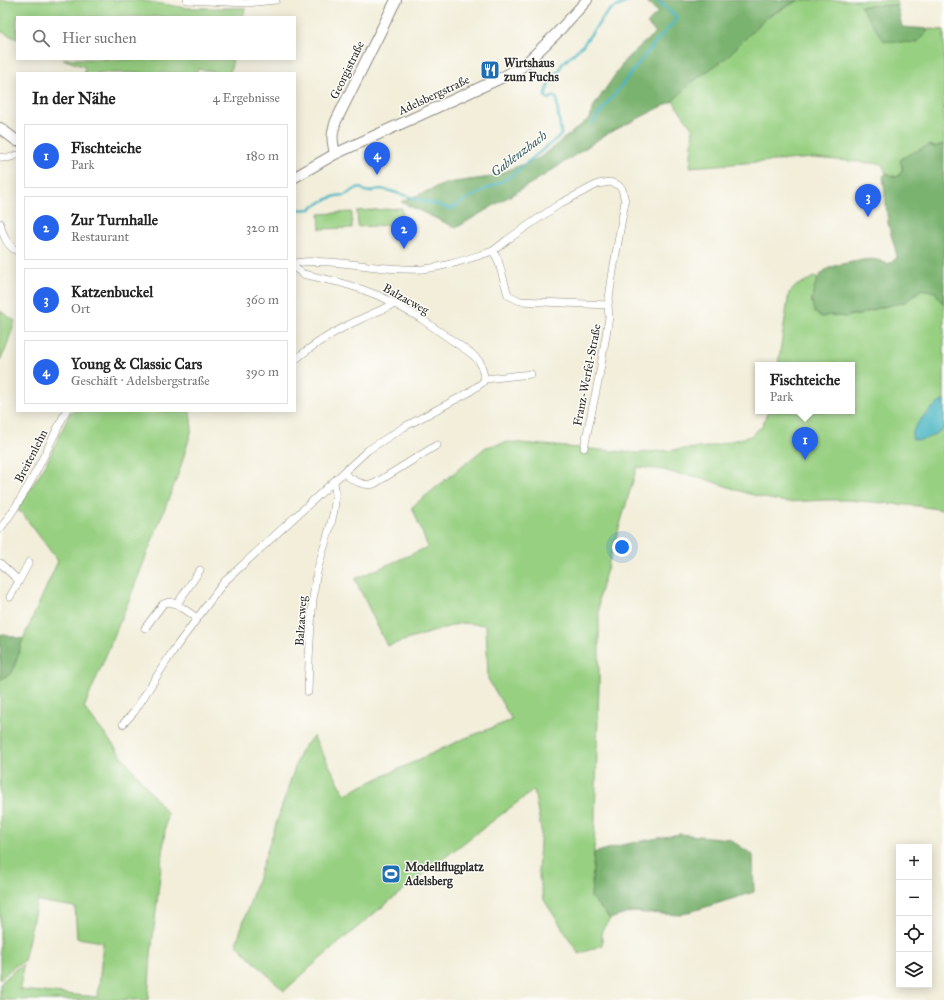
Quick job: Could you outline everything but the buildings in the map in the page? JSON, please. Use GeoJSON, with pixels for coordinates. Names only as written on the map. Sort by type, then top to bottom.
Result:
{"type":"FeatureCollection","features":[{"type":"Feature","properties":{"kind":"street"},"geometry":{"type":"LineString","coordinates":[[187,0],[247,3],[276,0]]}},
{"type":"Feature","properties":{"kind":"street","name":"Georgistraße"},"geometry":{"type":"LineString","coordinates":[[335,154],[331,142],[332,131],[396,0]]}},
{"type":"Feature","properties":{"kind":"street","name":"Adelsbergstraße"},"geometry":{"type":"LineString","coordinates":[[296,176],[335,154],[496,80],[523,66],[557,33],[587,0]]}},
{"type":"Feature","properties":{"kind":"street"},"geometry":{"type":"LineString","coordinates":[[0,128],[16,140]]}},
{"type":"Feature","properties":{"kind":"street"},"geometry":{"type":"LineString","coordinates":[[0,157],[8,158],[16,155]]}},
{"type":"Feature","properties":{"kind":"street","name":"Franz-Werfel-Straße"},"geometry":{"type":"LineString","coordinates":[[296,263],[330,261],[365,266],[423,269],[450,264],[494,251],[506,240],[575,195],[605,182],[615,184],[622,189],[625,201],[608,305],[609,317],[584,448]]}},
{"type":"Feature","properties":{"kind":"street"},"geometry":{"type":"LineString","coordinates":[[0,223],[2,233],[7,242],[16,250]]}},
{"type":"Feature","properties":{"kind":"street"},"geometry":{"type":"LineString","coordinates":[[0,246],[7,242]]}},
{"type":"Feature","properties":{"kind":"street"},"geometry":{"type":"LineString","coordinates":[[494,251],[503,275],[507,292],[510,297],[514,299],[520,301],[608,305]]}},
{"type":"Feature","properties":{"kind":"street","name":"Balzacweg"},"geometry":{"type":"LineString","coordinates":[[296,269],[303,274],[338,282],[382,297],[420,318],[472,354],[480,362],[485,379]]}},
{"type":"Feature","properties":{"kind":"street"},"geometry":{"type":"LineString","coordinates":[[296,359],[319,341],[340,328],[395,304]]}},
{"type":"Feature","properties":{"kind":"street"},"geometry":{"type":"LineString","coordinates":[[123,724],[134,712],[197,618],[224,582],[368,450],[384,439],[468,392],[482,383],[485,379],[531,374]]}},
{"type":"Feature","properties":{"kind":"street","name":"Breitenlehn"},"geometry":{"type":"LineString","coordinates":[[0,529],[13,512],[32,480],[66,412]]}},
{"type":"Feature","properties":{"kind":"street"},"geometry":{"type":"LineString","coordinates":[[343,473],[368,486],[374,484],[436,445]]}},
{"type":"Feature","properties":{"kind":"street","name":"Balzacweg"},"geometry":{"type":"LineString","coordinates":[[308,692],[310,630],[315,582],[332,520],[336,489],[334,482]]}},
{"type":"Feature","properties":{"kind":"street"},"geometry":{"type":"LineString","coordinates":[[10,596],[29,562]]}},
{"type":"Feature","properties":{"kind":"street"},"geometry":{"type":"LineString","coordinates":[[0,563],[19,581]]}},
{"type":"Feature","properties":{"kind":"street"},"geometry":{"type":"LineString","coordinates":[[177,604],[200,570]]}},
{"type":"Feature","properties":{"kind":"street"},"geometry":{"type":"LineString","coordinates":[[145,628],[163,604],[169,602],[177,604],[197,618]]}},
{"type":"Feature","properties":{"kind":"green space"},"geometry":{"type":"Polygon","coordinates":[[[0,0],[138,0],[187,8],[245,8],[243,16],[16,16],[16,39],[0,31],[0,0]]]}},
{"type":"Feature","properties":{"kind":"green space"},"geometry":{"type":"Polygon","coordinates":[[[645,0],[799,0],[767,17],[726,58],[692,82],[673,101],[605,135],[545,175],[456,228],[401,202],[447,183],[491,177],[539,158],[590,118],[594,106],[625,60],[656,32],[647,24],[658,12],[645,0]]]}},
{"type":"Feature","properties":{"kind":"green space"},"geometry":{"type":"Polygon","coordinates":[[[799,0],[896,0],[897,5],[860,6],[917,43],[929,29],[944,30],[944,144],[934,147],[930,145],[901,162],[902,170],[897,177],[886,173],[882,164],[814,158],[690,167],[693,129],[673,101],[692,82],[726,58],[767,17],[799,0]]]}},
{"type":"Feature","properties":{"kind":"green space"},"geometry":{"type":"Polygon","coordinates":[[[897,5],[902,27],[929,29],[917,43],[884,41],[860,6],[897,5]]]}},
{"type":"Feature","properties":{"kind":"green space"},"geometry":{"type":"Polygon","coordinates":[[[66,60],[233,60],[230,72],[214,72],[198,69],[196,72],[84,72],[85,67],[66,60]]]}},
{"type":"Feature","properties":{"kind":"green space"},"geometry":{"type":"Polygon","coordinates":[[[944,144],[944,305],[935,292],[922,289],[905,302],[878,308],[859,315],[845,317],[829,315],[822,317],[815,313],[812,301],[814,289],[823,272],[833,266],[866,259],[878,260],[888,264],[896,259],[897,256],[888,223],[883,176],[886,173],[895,177],[899,176],[903,168],[900,161],[902,158],[929,145],[935,147],[944,144]]]}},
{"type":"Feature","properties":{"kind":"green space"},"geometry":{"type":"Polygon","coordinates":[[[402,208],[403,224],[358,227],[357,211],[402,208]]]}},
{"type":"Feature","properties":{"kind":"green space"},"geometry":{"type":"Polygon","coordinates":[[[352,212],[352,228],[320,229],[319,214],[352,212]]]}},
{"type":"Feature","properties":{"kind":"green space"},"geometry":{"type":"Polygon","coordinates":[[[814,277],[818,278],[811,302],[822,317],[829,315],[845,317],[859,315],[878,308],[905,302],[922,289],[936,292],[944,305],[944,510],[918,506],[848,500],[787,502],[746,493],[696,476],[637,467],[599,596],[599,682],[594,853],[591,897],[610,919],[602,930],[602,945],[579,954],[544,900],[538,872],[541,829],[534,790],[406,888],[344,938],[284,991],[236,944],[300,752],[313,736],[345,794],[463,739],[512,720],[488,679],[486,625],[461,623],[387,646],[355,579],[428,547],[412,507],[486,447],[508,442],[638,453],[708,447],[751,436],[762,426],[767,414],[855,414],[855,362],[778,362],[789,293],[796,286],[814,277]]]}},
{"type":"Feature","properties":{"kind":"green space"},"geometry":{"type":"Polygon","coordinates":[[[0,311],[15,321],[5,351],[0,360],[0,311]]]}},
{"type":"Feature","properties":{"kind":"green space"},"geometry":{"type":"Polygon","coordinates":[[[71,412],[190,412],[192,429],[179,472],[129,600],[84,708],[167,813],[151,955],[148,1000],[0,1000],[0,984],[14,970],[23,965],[20,990],[98,997],[103,942],[77,938],[75,907],[37,901],[24,961],[12,968],[0,980],[0,680],[12,673],[23,639],[58,561],[22,513],[17,510],[46,464],[71,412]]]}},
{"type":"Feature","properties":{"kind":"green space"},"geometry":{"type":"Polygon","coordinates":[[[0,634],[23,639],[12,673],[0,680],[0,634]]]}},
{"type":"Feature","properties":{"kind":"green space"},"geometry":{"type":"Polygon","coordinates":[[[680,834],[729,839],[753,855],[754,892],[680,915],[632,912],[610,919],[591,897],[594,853],[621,845],[680,834]]]}},
{"type":"Feature","properties":{"kind":"water"},"geometry":{"type":"Polygon","coordinates":[[[944,400],[944,429],[933,436],[924,439],[916,440],[912,438],[915,427],[924,416],[944,400]]]}},
{"type":"Feature","properties":{"kind":"waterway","name":"Gablenzbach"},"geometry":{"type":"LineString","coordinates":[[296,210],[310,209],[325,200],[336,196],[345,195],[359,187],[368,192],[380,189],[390,191],[451,209],[463,201],[508,178],[561,135],[557,99],[554,96],[549,99],[545,96],[552,75],[559,71],[562,64],[583,45],[610,10],[631,0]]}},
{"type":"Feature","properties":{"kind":"waterway"},"geometry":{"type":"LineString","coordinates":[[592,123],[654,44],[678,18],[657,0]]}},
{"type":"Feature","properties":{"kind":"place","name":"Wirtshaus zum Fuchs"},"geometry":{"type":"Point","coordinates":[490,70]}},
{"type":"Feature","properties":{"kind":"place","name":"Young & Classic Cars"},"geometry":{"type":"Point","coordinates":[377,175]}},
{"type":"Feature","properties":{"kind":"place","name":"Katzenbuckel"},"geometry":{"type":"Point","coordinates":[868,217]}},
{"type":"Feature","properties":{"kind":"place","name":"Zur Turnhalle"},"geometry":{"type":"Point","coordinates":[404,249]}},
{"type":"Feature","properties":{"kind":"place","name":"Fischteiche"},"geometry":{"type":"Point","coordinates":[805,460]}},
{"type":"Feature","properties":{"kind":"place","name":"Modellflugplatz Adelsberg"},"geometry":{"type":"Point","coordinates":[391,874]}}]}
